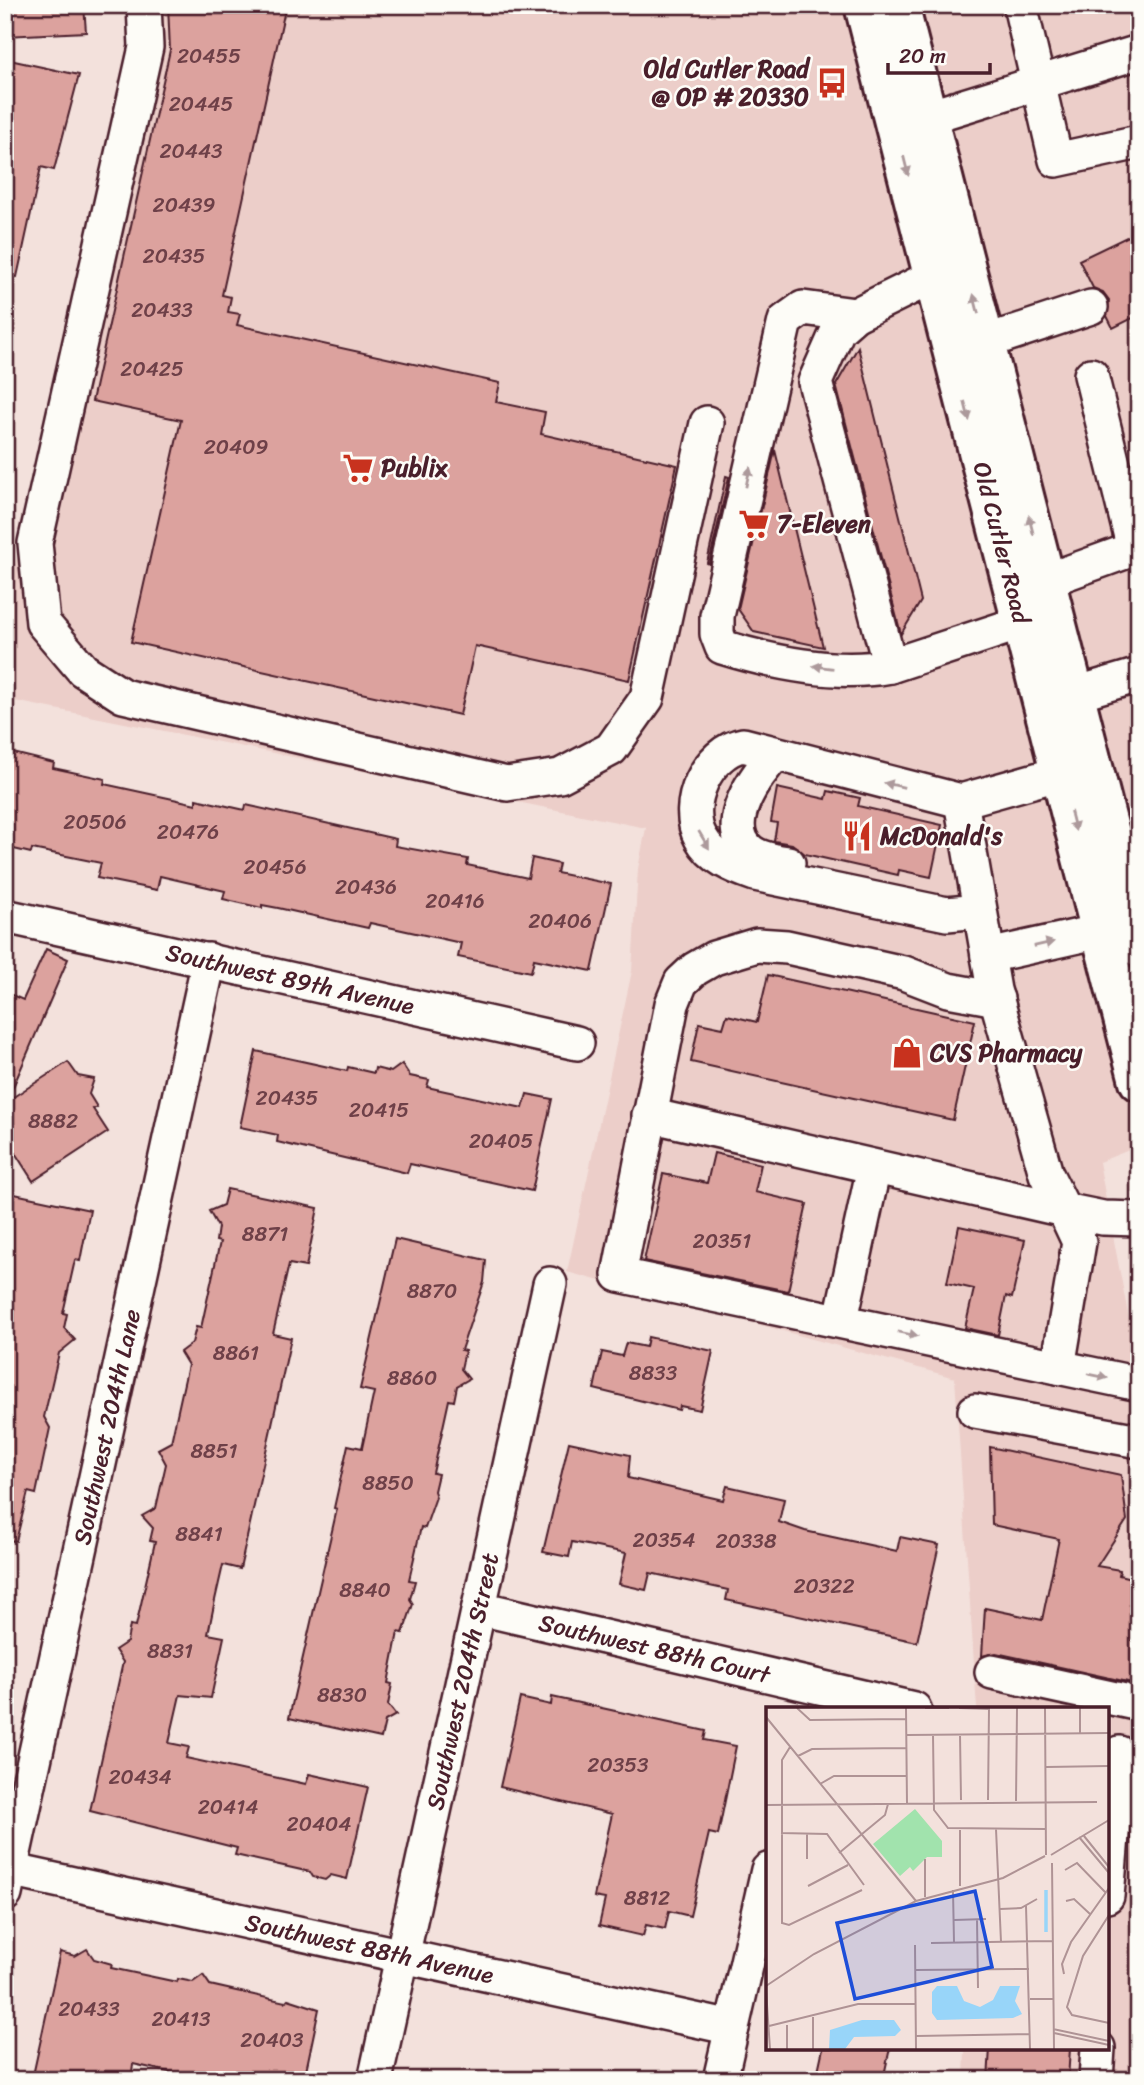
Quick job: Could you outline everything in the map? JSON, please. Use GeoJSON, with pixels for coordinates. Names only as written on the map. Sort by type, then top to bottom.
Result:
{"type":"FeatureCollection","features":[{"type":"Feature","properties":{"kind":"main road","name":"Old Cutler Road"},"geometry":{"type":"LineString","coordinates":[[864,5],[911,121],[1040,606],[1058,699],[1077,768],[1139,947]]}},
{"type":"Feature","properties":{"kind":"main road","name":"Old Cutler Road"},"geometry":{"type":"LineString","coordinates":[[899,5],[911,121]]}},
{"type":"Feature","properties":{"kind":"main road","name":"Old Cutler Road"},"geometry":{"type":"LineString","coordinates":[[1116,875],[1101,931],[1139,1081]]}},
{"type":"Feature","properties":{"kind":"street"},"geometry":{"type":"LineString","coordinates":[[144,5],[146,47],[35,543],[43,623],[83,670],[123,696],[507,784],[560,776],[611,749],[647,698],[707,423]]}},
{"type":"Feature","properties":{"kind":"street"},"geometry":{"type":"LineString","coordinates":[[1020,5],[1056,160],[1139,142]]}},
{"type":"Feature","properties":{"kind":"street"},"geometry":{"type":"LineString","coordinates":[[911,121],[1139,52]]}},
{"type":"Feature","properties":{"kind":"street"},"geometry":{"type":"LineString","coordinates":[[890,666],[814,382],[838,330],[855,315],[950,271]]}},
{"type":"Feature","properties":{"kind":"street"},"geometry":{"type":"LineString","coordinates":[[969,347],[1091,307]]}},
{"type":"Feature","properties":{"kind":"street"},"geometry":{"type":"LineString","coordinates":[[855,315],[803,308],[792,313],[785,321],[717,616],[717,634],[722,647],[762,658],[861,671],[890,666],[1040,606],[1136,548],[1091,375]]}},
{"type":"Feature","properties":{"kind":"street"},"geometry":{"type":"LineString","coordinates":[[1058,699],[1139,675]]}},
{"type":"Feature","properties":{"kind":"street"},"geometry":{"type":"LineString","coordinates":[[979,911],[947,914],[755,874],[726,863],[710,850],[699,836],[696,806],[712,764],[720,754],[743,745],[961,801],[1077,768]]}},
{"type":"Feature","properties":{"kind":"street"},"geometry":{"type":"LineString","coordinates":[[776,754],[751,782],[741,812],[741,839],[751,851],[764,858],[893,885],[921,909]]}},
{"type":"Feature","properties":{"kind":"street"},"geometry":{"type":"LineString","coordinates":[[961,801],[997,999],[1046,1174],[1079,1242],[1058,1367]]}},
{"type":"Feature","properties":{"kind":"street","name":"Southwest 89th Avenue"},"geometry":{"type":"LineString","coordinates":[[5,916],[577,1043]]}},
{"type":"Feature","properties":{"kind":"street"},"geometry":{"type":"LineString","coordinates":[[988,956],[1101,931]]}},
{"type":"Feature","properties":{"kind":"street"},"geometry":{"type":"LineString","coordinates":[[997,999],[948,990],[904,974],[787,947],[757,945],[714,958],[681,982],[672,1004],[619,1275],[841,1319],[1139,1384]]}},
{"type":"Feature","properties":{"kind":"street","name":"Southwest 204th Lane"},"geometry":{"type":"LineString","coordinates":[[7,1878],[209,960]]}},
{"type":"Feature","properties":{"kind":"street"},"geometry":{"type":"LineString","coordinates":[[649,1115],[1064,1210],[1103,1218],[1139,1219]]}},
{"type":"Feature","properties":{"kind":"street"},"geometry":{"type":"LineString","coordinates":[[841,1319],[874,1167]]}},
{"type":"Feature","properties":{"kind":"street","name":"Southwest 204th Street"},"geometry":{"type":"LineString","coordinates":[[375,2080],[550,1284]]}},
{"type":"Feature","properties":{"kind":"street"},"geometry":{"type":"LineString","coordinates":[[975,1411],[1139,1441]]}},
{"type":"Feature","properties":{"kind":"street","name":"Southwest 88th Court"},"geometry":{"type":"LineString","coordinates":[[479,1608],[806,1697],[896,1707]]}},
{"type":"Feature","properties":{"kind":"street"},"geometry":{"type":"LineString","coordinates":[[992,1672],[1065,1699],[1139,1704]]}},
{"type":"Feature","properties":{"kind":"street"},"geometry":{"type":"LineString","coordinates":[[1109,1876],[1121,1754]]}},
{"type":"Feature","properties":{"kind":"street","name":"Southwest 88th Avenue"},"geometry":{"type":"LineString","coordinates":[[7,1878],[403,1956],[732,2028]]}},
{"type":"Feature","properties":{"kind":"street"},"geometry":{"type":"LineString","coordinates":[[720,2080],[766,1879]]}},
{"type":"Feature","properties":{"kind":"street"},"geometry":{"type":"LineString","coordinates":[[1096,2080],[1098,2050]]}},
{"type":"Feature","properties":{"kind":"shaded area"},"geometry":{"type":"Polygon","coordinates":[[[152,5],[1139,5],[1139,1146],[1099,1162],[1139,1372],[1139,2080],[964,2080],[965,2050],[1109,2050],[1109,1707],[977,1707],[955,1378],[567,1272],[632,971],[638,869],[646,828],[5,699],[5,603],[154,58],[152,5]]]}},
{"type":"Feature","properties":{"kind":"building"},"geometry":{"type":"Polygon","coordinates":[[[5,5],[84,5],[86,32],[5,36],[5,5]]]}},
{"type":"Feature","properties":{"kind":"building"},"geometry":{"type":"Polygon","coordinates":[[[168,5],[286,5],[222,295],[231,297],[228,312],[240,314],[237,325],[500,383],[496,402],[545,412],[541,434],[677,465],[629,680],[475,646],[460,715],[131,642],[181,420],[92,401],[170,50],[168,5]]]}},
{"type":"Feature","properties":{"kind":"building"},"geometry":{"type":"Polygon","coordinates":[[[5,59],[79,75],[54,170],[41,167],[17,277],[5,276],[5,59]]]}},
{"type":"Feature","properties":{"kind":"building"},"geometry":{"type":"Polygon","coordinates":[[[1139,231],[1139,315],[1113,328],[1107,316],[1109,300],[1103,292],[1093,288],[1079,260],[1139,231]]]}},
{"type":"Feature","properties":{"kind":"building","name":"7-Eleven"},"geometry":{"type":"Polygon","coordinates":[[[858,347],[921,601],[901,634],[836,385],[858,347]]]}},
{"type":"Feature","properties":{"kind":"building","name":"7-Eleven"},"geometry":{"type":"Polygon","coordinates":[[[775,450],[823,647],[754,632],[738,609],[775,450]]]}},
{"type":"Feature","properties":{"kind":"building"},"geometry":{"type":"Polygon","coordinates":[[[726,476],[729,477],[709,564],[707,563],[726,476]]]}},
{"type":"Feature","properties":{"kind":"building"},"geometry":{"type":"Polygon","coordinates":[[[5,751],[54,763],[53,768],[105,779],[104,784],[196,804],[196,799],[245,810],[246,805],[396,839],[395,846],[468,859],[467,865],[528,878],[532,858],[559,864],[557,873],[611,884],[592,971],[534,959],[531,972],[458,957],[461,943],[370,923],[368,928],[262,905],[262,908],[223,899],[225,891],[160,876],[157,890],[97,878],[101,863],[32,849],[31,853],[5,847],[5,751]]]}},
{"type":"Feature","properties":{"kind":"building","name":"McDonald's"},"geometry":{"type":"Polygon","coordinates":[[[777,788],[826,799],[828,791],[860,798],[858,806],[942,825],[931,877],[899,870],[898,875],[805,854],[792,844],[774,841],[777,823],[771,822],[777,788]]]}},
{"type":"Feature","properties":{"kind":"building"},"geometry":{"type":"Polygon","coordinates":[[[46,949],[68,959],[7,1101],[68,1062],[78,1076],[94,1079],[89,1094],[97,1107],[93,1109],[108,1132],[33,1181],[5,1137],[5,992],[23,1000],[46,949]]]}},
{"type":"Feature","properties":{"kind":"building"},"geometry":{"type":"Polygon","coordinates":[[[768,975],[975,1021],[953,1120],[691,1062],[699,1023],[723,1028],[727,1015],[757,1022],[768,975]]]}},
{"type":"Feature","properties":{"kind":"building"},"geometry":{"type":"Polygon","coordinates":[[[256,1051],[347,1071],[348,1067],[374,1073],[375,1068],[391,1072],[402,1064],[410,1076],[429,1080],[427,1087],[523,1108],[527,1094],[552,1099],[532,1191],[410,1164],[407,1173],[277,1142],[278,1135],[240,1127],[256,1051]]]}},
{"type":"Feature","properties":{"kind":"building"},"geometry":{"type":"Polygon","coordinates":[[[714,1153],[761,1164],[755,1192],[807,1204],[788,1291],[644,1261],[663,1174],[707,1183],[714,1153]]]}},
{"type":"Feature","properties":{"kind":"building"},"geometry":{"type":"Polygon","coordinates":[[[227,1189],[318,1208],[306,1267],[289,1264],[273,1334],[291,1338],[240,1569],[223,1565],[215,1600],[208,1634],[224,1637],[211,1698],[180,1695],[169,1743],[189,1747],[186,1758],[306,1784],[309,1774],[368,1787],[347,1879],[331,1875],[325,1880],[313,1877],[310,1872],[235,1855],[237,1848],[90,1811],[123,1662],[115,1650],[127,1642],[130,1625],[136,1626],[155,1542],[150,1541],[153,1528],[142,1516],[156,1508],[166,1464],[158,1449],[171,1442],[188,1365],[180,1352],[192,1343],[196,1327],[201,1328],[220,1242],[216,1241],[218,1227],[209,1211],[223,1205],[227,1189]]]}},
{"type":"Feature","properties":{"kind":"building"},"geometry":{"type":"Polygon","coordinates":[[[5,1192],[90,1210],[80,1261],[75,1260],[63,1313],[67,1314],[64,1328],[75,1340],[59,1353],[44,1417],[50,1428],[36,1494],[28,1492],[16,1541],[5,1540],[5,1192]]]}},
{"type":"Feature","properties":{"kind":"building"},"geometry":{"type":"Polygon","coordinates":[[[959,1226],[1025,1240],[1012,1298],[1006,1296],[998,1335],[965,1328],[974,1289],[947,1283],[959,1226]]]}},
{"type":"Feature","properties":{"kind":"building"},"geometry":{"type":"Polygon","coordinates":[[[395,1239],[486,1260],[484,1282],[461,1350],[465,1351],[461,1369],[469,1379],[457,1386],[454,1401],[449,1400],[433,1473],[438,1474],[434,1491],[436,1497],[425,1528],[421,1527],[409,1580],[415,1581],[410,1599],[413,1604],[403,1633],[398,1632],[388,1683],[392,1684],[388,1705],[396,1715],[385,1721],[381,1738],[289,1718],[337,1509],[334,1508],[348,1445],[362,1448],[374,1392],[360,1389],[395,1239]]]}},
{"type":"Feature","properties":{"kind":"building"},"geometry":{"type":"Polygon","coordinates":[[[648,1337],[713,1351],[700,1410],[680,1406],[679,1410],[594,1389],[602,1352],[622,1356],[626,1343],[646,1347],[648,1337]]]}},
{"type":"Feature","properties":{"kind":"building"},"geometry":{"type":"Polygon","coordinates":[[[569,1442],[630,1455],[628,1478],[723,1500],[727,1486],[784,1499],[779,1522],[805,1531],[897,1551],[900,1537],[939,1545],[917,1642],[726,1600],[728,1590],[650,1573],[646,1590],[619,1584],[626,1553],[572,1542],[569,1557],[543,1552],[569,1442]]]}},
{"type":"Feature","properties":{"kind":"building"},"geometry":{"type":"Polygon","coordinates":[[[990,1447],[1121,1475],[1127,1520],[1097,1566],[1120,1570],[1119,1575],[1139,1580],[1139,1609],[1132,1640],[1135,1640],[1134,1648],[1139,1649],[1137,1684],[996,1653],[982,1656],[985,1608],[1042,1620],[1059,1539],[992,1525],[990,1447]]]}},
{"type":"Feature","properties":{"kind":"building"},"geometry":{"type":"Polygon","coordinates":[[[552,1697],[706,1731],[704,1740],[736,1746],[718,1835],[709,1833],[690,1916],[669,1911],[665,1929],[646,1925],[643,1936],[599,1926],[605,1899],[594,1897],[612,1814],[500,1787],[520,1698],[551,1705],[552,1697]]]}},
{"type":"Feature","properties":{"kind":"building"},"geometry":{"type":"Polygon","coordinates":[[[87,1949],[94,1959],[112,1964],[111,1968],[177,1982],[178,1979],[193,1982],[203,1975],[210,1985],[285,2002],[288,1999],[319,2009],[304,2080],[205,2080],[133,2064],[131,2080],[32,2080],[60,1952],[75,1956],[87,1949]]]}},
{"type":"Feature","properties":{"kind":"building"},"geometry":{"type":"Polygon","coordinates":[[[823,2050],[890,2050],[883,2080],[816,2080],[823,2050]]]}},
{"type":"Feature","properties":{"kind":"building"},"geometry":{"type":"Polygon","coordinates":[[[990,2050],[1070,2050],[1068,2080],[988,2080],[990,2050]]]}},
{"type":"Feature","properties":{"kind":"place","name":"Old Cutler Road @ OP # 20330"},"geometry":{"type":"Point","coordinates":[832,83]}},
{"type":"Feature","properties":{"kind":"place","name":"Publix"},"geometry":{"type":"Point","coordinates":[358,468]}},
{"type":"Feature","properties":{"kind":"place","name":"7-Eleven"},"geometry":{"type":"Point","coordinates":[754,524]}},
{"type":"Feature","properties":{"kind":"place","name":"McDonald's"},"geometry":{"type":"Point","coordinates":[857,836]}},
{"type":"Feature","properties":{"kind":"place","name":"CVS Pharmacy"},"geometry":{"type":"Point","coordinates":[907,1053]}}]}
